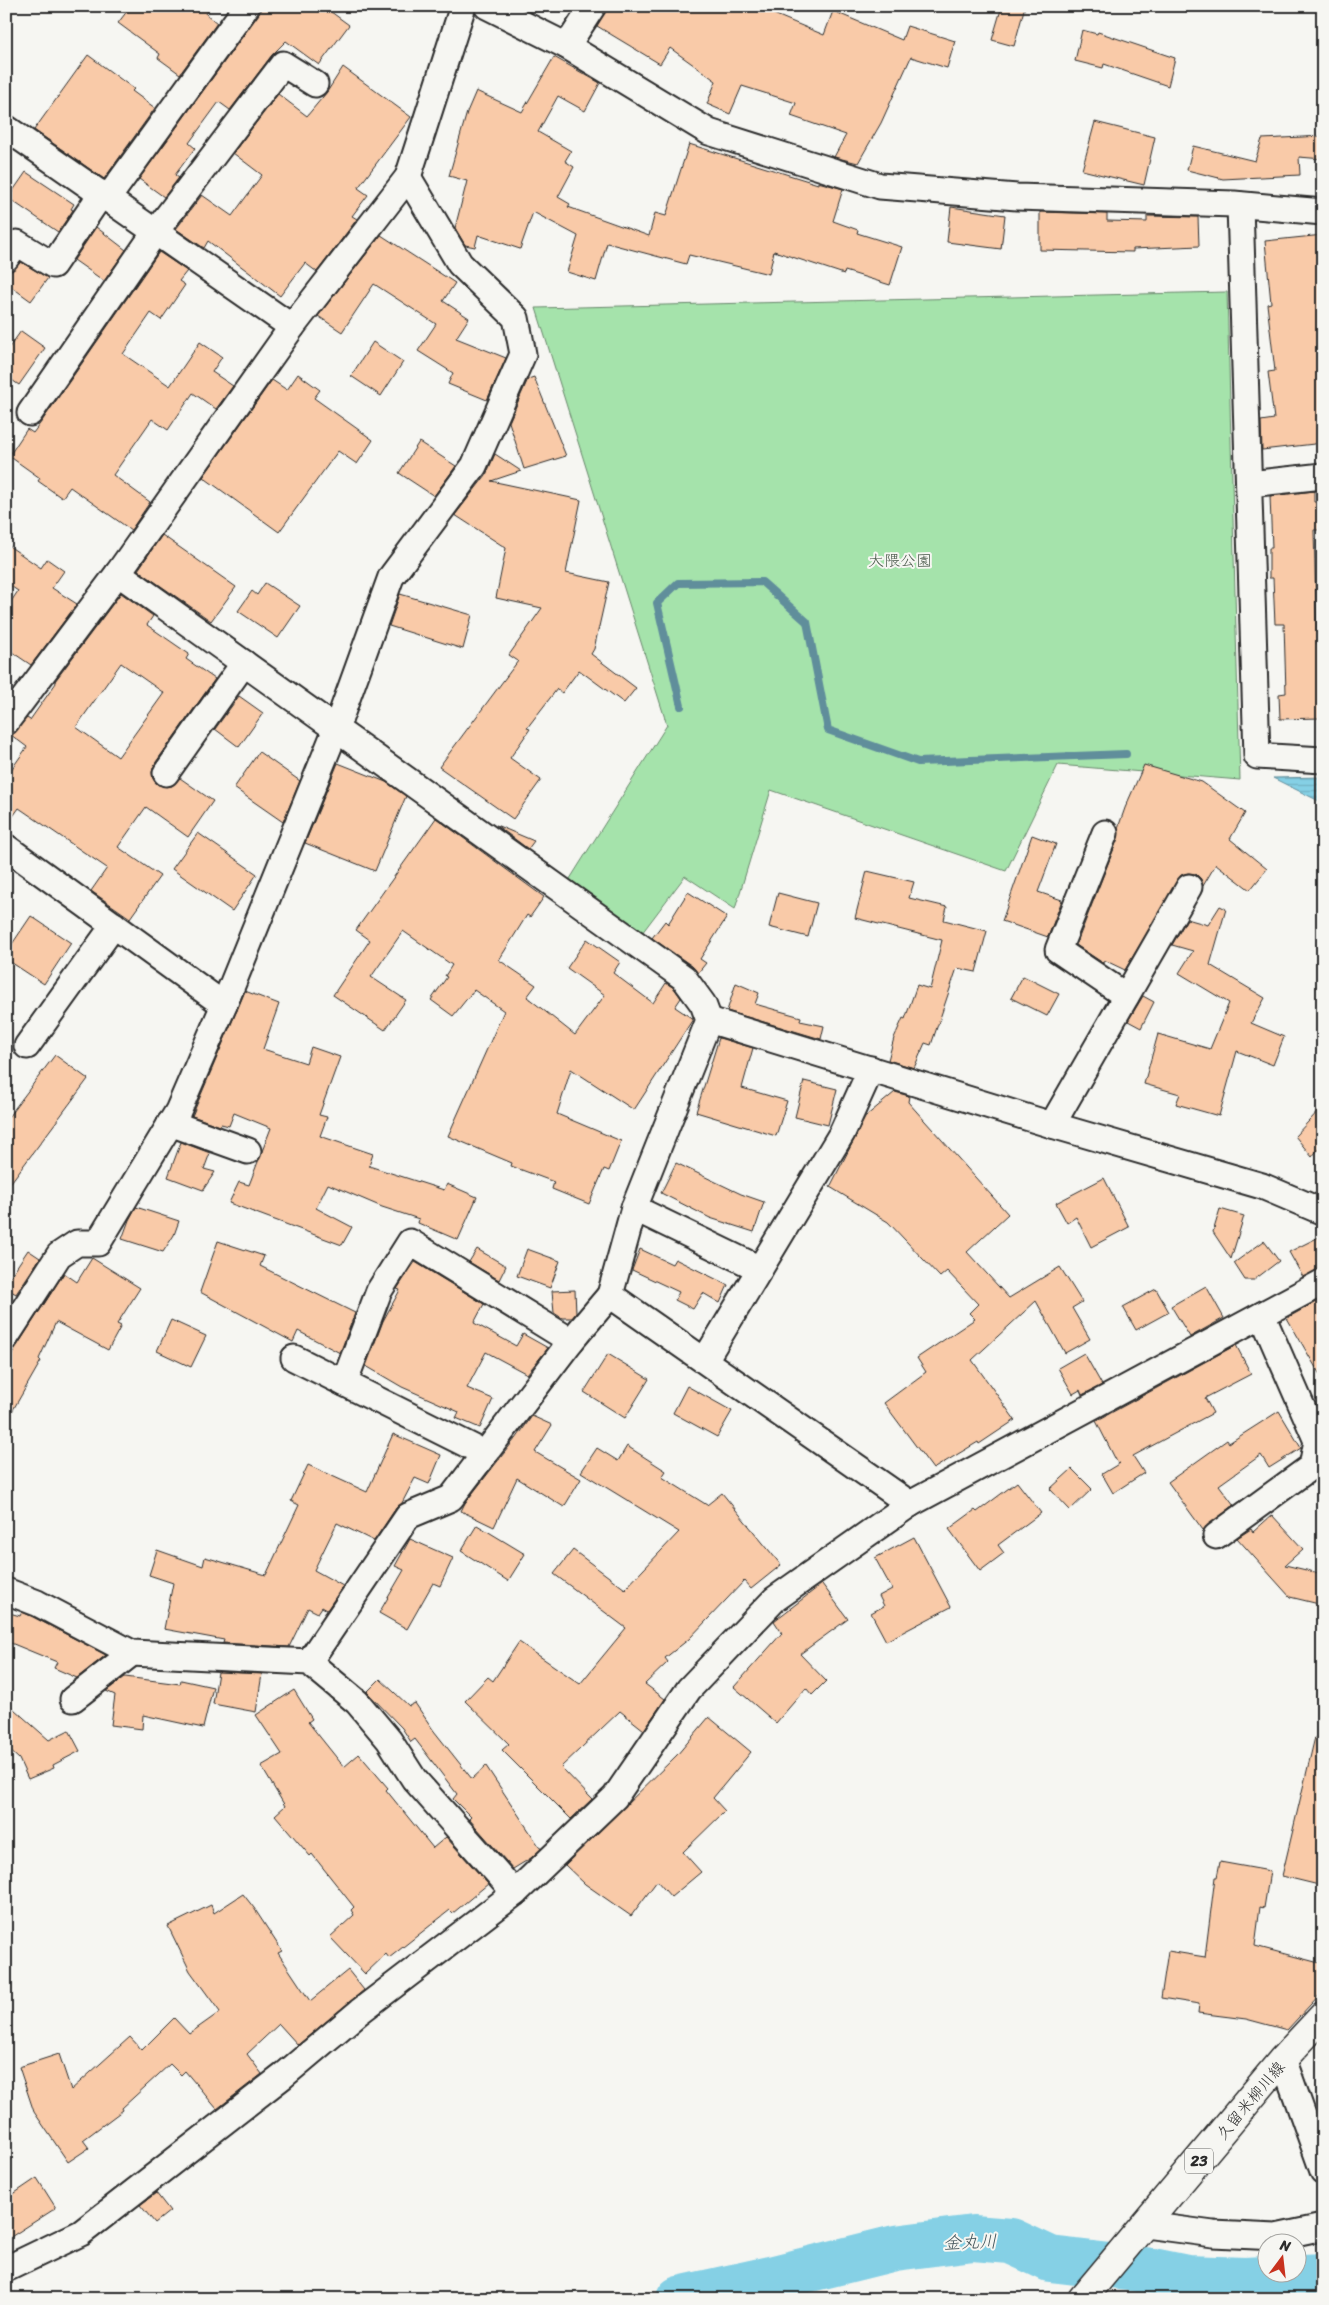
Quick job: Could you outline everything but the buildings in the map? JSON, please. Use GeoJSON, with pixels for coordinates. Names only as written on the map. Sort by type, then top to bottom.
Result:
{"type":"FeatureCollection","features":[{"type":"Feature","properties":{"kind":"main road","name":"久留米柳川線"},"geometry":{"type":"LineString","coordinates":[[1082,2299],[1148,2223],[1283,2059],[1323,2016]]}},
{"type":"Feature","properties":{"kind":"street"},"geometry":{"type":"LineString","coordinates":[[6,258],[17,242],[53,265],[247,6]]}},
{"type":"Feature","properties":{"kind":"street"},"geometry":{"type":"LineString","coordinates":[[6,722],[118,573],[292,327],[408,176],[463,6]]}},
{"type":"Feature","properties":{"kind":"street"},"geometry":{"type":"LineString","coordinates":[[486,6],[568,46],[709,132],[880,186],[1017,198],[1240,204],[1323,212]]}},
{"type":"Feature","properties":{"kind":"street"},"geometry":{"type":"LineString","coordinates":[[568,46],[593,6]]}},
{"type":"Feature","properties":{"kind":"street"},"geometry":{"type":"LineString","coordinates":[[30,413],[156,232],[283,64],[315,84]]}},
{"type":"Feature","properties":{"kind":"street"},"geometry":{"type":"LineString","coordinates":[[6,128],[105,195],[292,327]]}},
{"type":"Feature","properties":{"kind":"street"},"geometry":{"type":"LineString","coordinates":[[6,1337],[59,1255],[77,1243],[98,1243],[170,1123],[224,1005],[336,729],[391,577],[474,466],[523,354],[516,318],[460,264],[408,176]]}},
{"type":"Feature","properties":{"kind":"street"},"geometry":{"type":"LineString","coordinates":[[1240,204],[1256,756],[1323,760]]}},
{"type":"Feature","properties":{"kind":"street"},"geometry":{"type":"LineString","coordinates":[[1249,484],[1323,476]]}},
{"type":"Feature","properties":{"kind":"street"},"geometry":{"type":"LineString","coordinates":[[118,573],[684,978],[703,1004],[708,1020],[634,1208],[610,1295],[571,1341],[507,1428],[484,1453],[451,1498],[408,1516],[308,1662]]}},
{"type":"Feature","properties":{"kind":"street"},"geometry":{"type":"LineString","coordinates":[[166,773],[244,663]]}},
{"type":"Feature","properties":{"kind":"street"},"geometry":{"type":"LineString","coordinates":[[1105,833],[1058,950],[1126,996]]}},
{"type":"Feature","properties":{"kind":"street"},"geometry":{"type":"LineString","coordinates":[[6,847],[224,1005]]}},
{"type":"Feature","properties":{"kind":"street"},"geometry":{"type":"LineString","coordinates":[[1052,1125],[1189,887]]}},
{"type":"Feature","properties":{"kind":"street"},"geometry":{"type":"LineString","coordinates":[[27,1046],[114,925]]}},
{"type":"Feature","properties":{"kind":"street"},"geometry":{"type":"LineString","coordinates":[[708,1020],[1052,1125],[1262,1186],[1323,1212]]}},
{"type":"Feature","properties":{"kind":"street"},"geometry":{"type":"LineString","coordinates":[[705,1360],[842,1133],[870,1069]]}},
{"type":"Feature","properties":{"kind":"street"},"geometry":{"type":"LineString","coordinates":[[170,1123],[248,1151]]}},
{"type":"Feature","properties":{"kind":"street"},"geometry":{"type":"LineString","coordinates":[[634,1208],[760,1269]]}},
{"type":"Feature","properties":{"kind":"street"},"geometry":{"type":"LineString","coordinates":[[344,1383],[380,1291],[410,1242],[571,1341]]}},
{"type":"Feature","properties":{"kind":"street"},"geometry":{"type":"LineString","coordinates":[[6,2269],[81,2233],[283,2076],[359,2012],[515,1893],[615,1797],[689,1688],[775,1599],[910,1504],[1323,1282]]}},
{"type":"Feature","properties":{"kind":"street"},"geometry":{"type":"LineString","coordinates":[[610,1295],[910,1504]]}},
{"type":"Feature","properties":{"kind":"street"},"geometry":{"type":"LineString","coordinates":[[1216,1536],[1312,1466],[1317,1441],[1262,1315]]}},
{"type":"Feature","properties":{"kind":"street"},"geometry":{"type":"LineString","coordinates":[[294,1358],[484,1453]]}},
{"type":"Feature","properties":{"kind":"street"},"geometry":{"type":"LineString","coordinates":[[6,1591],[38,1603],[132,1652],[308,1662],[357,1702],[389,1740],[414,1780],[515,1893]]}},
{"type":"Feature","properties":{"kind":"street"},"geometry":{"type":"LineString","coordinates":[[73,1698],[132,1652]]}},
{"type":"Feature","properties":{"kind":"street"},"geometry":{"type":"LineString","coordinates":[[1283,2059],[1323,2170]]}},
{"type":"Feature","properties":{"kind":"street"},"geometry":{"type":"LineString","coordinates":[[1148,2223],[1213,2234],[1276,2237],[1323,2226]]}},
{"type":"Feature","properties":{"kind":"green space","name":"大隈公園"},"geometry":{"type":"Polygon","coordinates":[[[1227,292],[1240,780],[1058,765],[1006,871],[771,790],[735,909],[685,876],[642,933],[568,882],[667,725],[536,308],[1227,292]]]}},
{"type":"Feature","properties":{"kind":"water"},"geometry":{"type":"Polygon","coordinates":[[[1323,777],[1323,803],[1273,778],[1323,777]]]}},
{"type":"Feature","properties":{"kind":"waterway"},"geometry":{"type":"LineString","coordinates":[[681,706],[657,603],[678,583],[762,582],[807,622],[828,730],[918,762],[1126,754]]}},
{"type":"Feature","properties":{"kind":"waterway","name":"金丸川"},"geometry":{"type":"LineString","coordinates":[[679,2299],[895,2248],[973,2238],[1011,2241],[1050,2259],[1153,2271],[1187,2278],[1245,2280],[1323,2276]]}}]}
